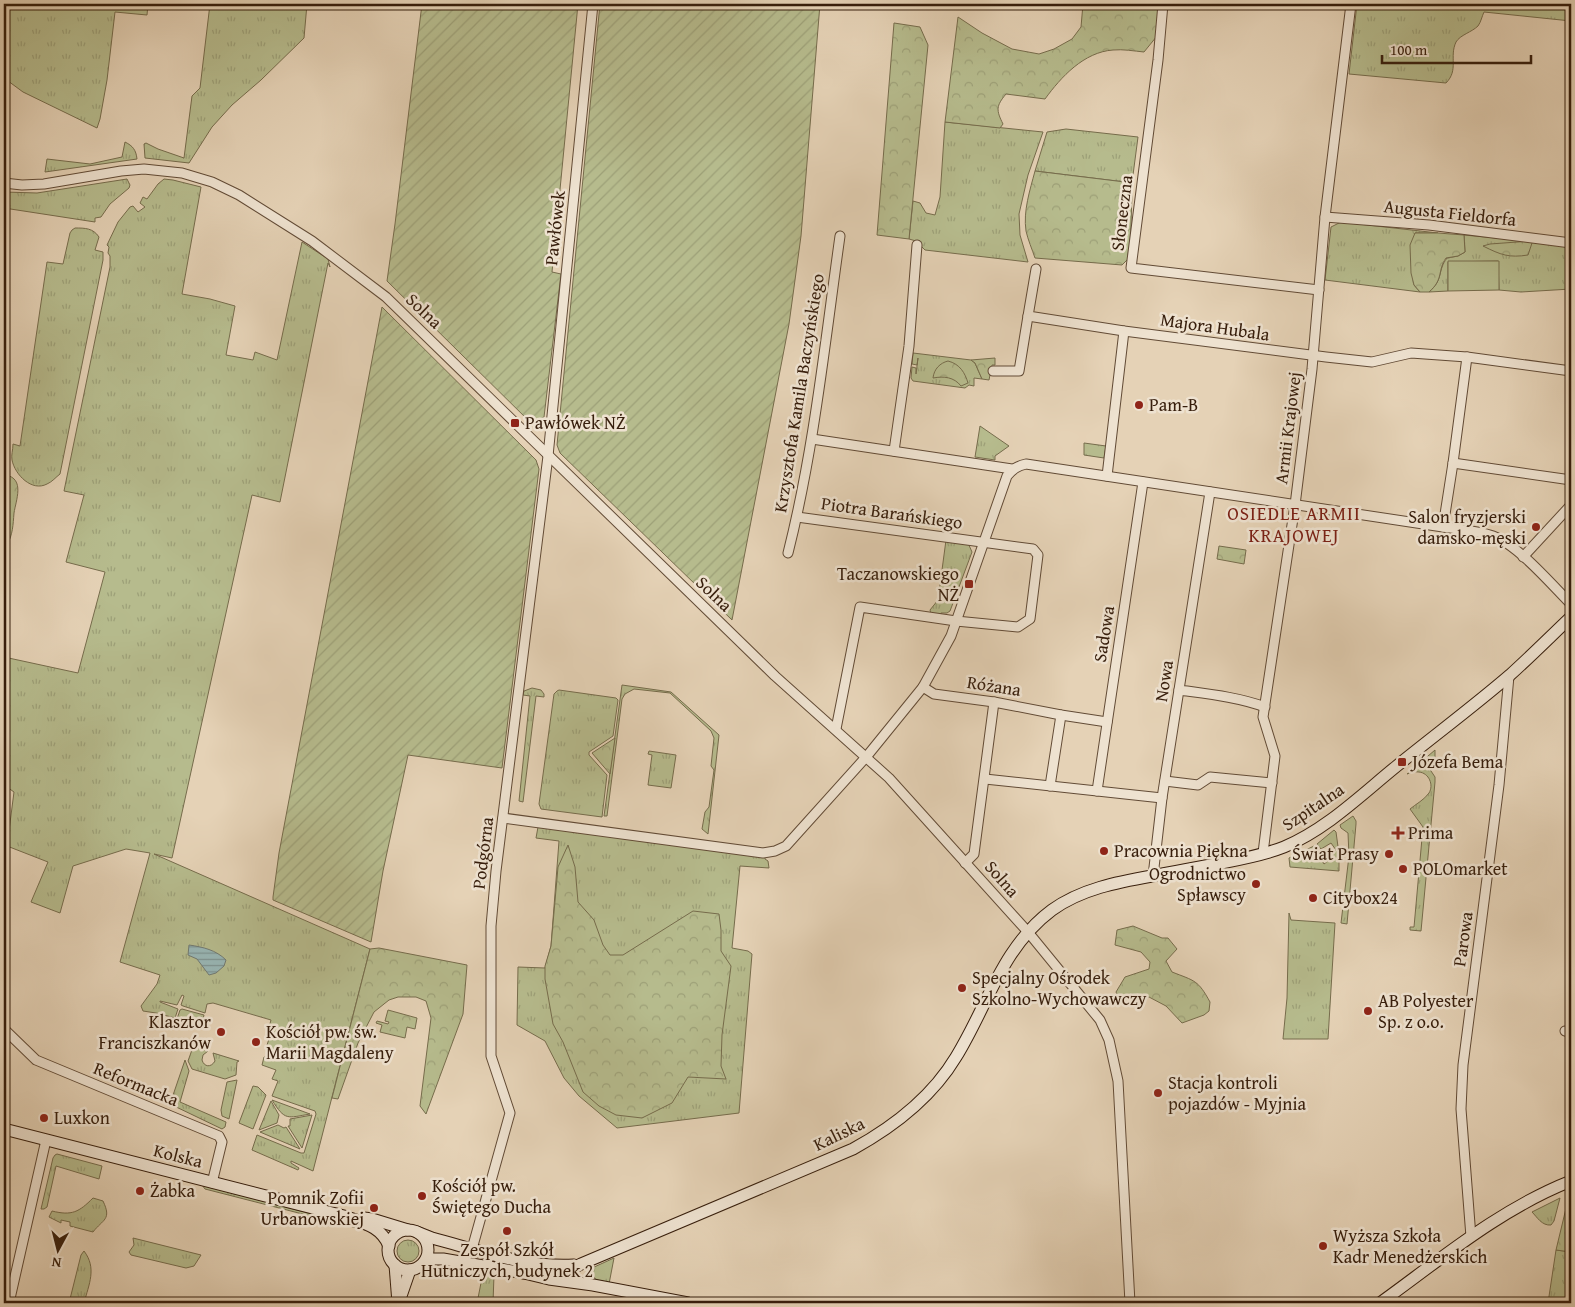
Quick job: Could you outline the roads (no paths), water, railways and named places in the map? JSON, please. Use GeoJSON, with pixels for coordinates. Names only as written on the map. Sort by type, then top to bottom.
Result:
{"type":"FeatureCollection","features":[{"type":"Feature","properties":{"kind":"street","name":"Pawłówek"},"geometry":{"type":"LineString","coordinates":[[548,456],[593,4]]}},
{"type":"Feature","properties":{"kind":"street","name":"Słoneczna"},"geometry":{"type":"LineString","coordinates":[[1164,4],[1131,268],[1319,290]]}},
{"type":"Feature","properties":{"kind":"street","name":"Armii Krajowej"},"geometry":{"type":"LineString","coordinates":[[1264,853],[1275,756],[1263,717],[1295,505],[1313,356],[1325,217],[1351,4]]}},
{"type":"Feature","properties":{"kind":"street","name":"Solna"},"geometry":{"type":"LineString","coordinates":[[4,183],[22,185],[44,184],[144,169],[182,173],[212,182],[251,202],[312,241],[374,287],[775,676],[867,756],[1028,932],[1100,1020],[1110,1046],[1118,1081],[1130,1303]]}},
{"type":"Feature","properties":{"kind":"street","name":"Augusta Fieldorfa"},"geometry":{"type":"LineString","coordinates":[[1325,217],[1430,225],[1571,243]]}},
{"type":"Feature","properties":{"kind":"street","name":"Krzysztofa Kamila Baczyńskiego"},"geometry":{"type":"LineString","coordinates":[[788,553],[812,440],[840,236]]}},
{"type":"Feature","properties":{"kind":"street"},"geometry":{"type":"LineString","coordinates":[[894,451],[909,346],[917,245]]}},
{"type":"Feature","properties":{"kind":"street"},"geometry":{"type":"LineString","coordinates":[[993,371],[1019,371],[1036,269]]}},
{"type":"Feature","properties":{"kind":"street","name":"Majora Hubala"},"geometry":{"type":"LineString","coordinates":[[1028,316],[1124,331],[1372,362],[1411,354],[1467,357],[1571,371]]}},
{"type":"Feature","properties":{"kind":"street"},"geometry":{"type":"LineString","coordinates":[[1106,476],[1124,331]]}},
{"type":"Feature","properties":{"kind":"street"},"geometry":{"type":"LineString","coordinates":[[1443,527],[1467,357]]}},
{"type":"Feature","properties":{"kind":"street"},"geometry":{"type":"LineString","coordinates":[[812,440],[1012,469]]}},
{"type":"Feature","properties":{"kind":"street","name":"Podgórna"},"geometry":{"type":"LineString","coordinates":[[472,1249],[510,1113],[491,1056],[491,926],[548,456]]}},
{"type":"Feature","properties":{"kind":"street"},"geometry":{"type":"LineString","coordinates":[[1453,463],[1571,480]]}},
{"type":"Feature","properties":{"kind":"street"},"geometry":{"type":"LineString","coordinates":[[503,818],[763,853],[786,846],[867,756],[923,687],[956,621],[1007,476],[1012,469],[1019,465],[1026,464],[1493,536],[1523,556],[1571,604]]}},
{"type":"Feature","properties":{"kind":"street","name":"Sadowa"},"geometry":{"type":"LineString","coordinates":[[1097,791],[1143,482]]}},
{"type":"Feature","properties":{"kind":"street","name":"Nowa"},"geometry":{"type":"LineString","coordinates":[[1153,876],[1162,798],[1210,492]]}},
{"type":"Feature","properties":{"kind":"street"},"geometry":{"type":"LineString","coordinates":[[1523,556],[1571,505]]}},
{"type":"Feature","properties":{"kind":"street","name":"Piotra Barańskiego"},"geometry":{"type":"LineString","coordinates":[[797,517],[1033,549],[1038,554],[1030,619],[1018,627],[956,621]]}},
{"type":"Feature","properties":{"kind":"street"},"geometry":{"type":"LineString","coordinates":[[836,729],[860,607],[956,621]]}},
{"type":"Feature","properties":{"kind":"street","name":"Szpitalna"},"geometry":{"type":"LineString","coordinates":[[1028,932],[1050,911],[1079,894],[1126,880],[1264,853],[1284,847],[1302,838],[1337,815],[1509,676],[1571,617]]}},
{"type":"Feature","properties":{"kind":"street","name":"Parowa"},"geometry":{"type":"LineString","coordinates":[[1471,1237],[1461,1109],[1463,1065],[1499,785],[1509,676]]}},
{"type":"Feature","properties":{"kind":"street","name":"Różana"},"geometry":{"type":"LineString","coordinates":[[923,687],[934,694],[994,702],[1107,722]]}},
{"type":"Feature","properties":{"kind":"street"},"geometry":{"type":"LineString","coordinates":[[1179,690],[1224,696],[1265,707]]}},
{"type":"Feature","properties":{"kind":"street"},"geometry":{"type":"LineString","coordinates":[[965,863],[974,854],[994,702]]}},
{"type":"Feature","properties":{"kind":"street"},"geometry":{"type":"LineString","coordinates":[[1050,786],[1061,715]]}},
{"type":"Feature","properties":{"kind":"street"},"geometry":{"type":"LineString","coordinates":[[1165,781],[1198,785],[1210,777],[1272,783]]}},
{"type":"Feature","properties":{"kind":"street"},"geometry":{"type":"LineString","coordinates":[[984,778],[1162,798]]}},
{"type":"Feature","properties":{"kind":"street","name":"Kaliska"},"geometry":{"type":"LineString","coordinates":[[524,1273],[550,1274],[565,1272],[853,1150],[870,1140],[896,1122],[924,1097],[955,1060],[1003,965],[1028,932]]}},
{"type":"Feature","properties":{"kind":"street","name":"Reformacka"},"geometry":{"type":"LineString","coordinates":[[4,1029],[36,1060],[219,1136],[222,1139],[222,1143],[212,1183]]}},
{"type":"Feature","properties":{"kind":"street","name":"Kolska"},"geometry":{"type":"LineString","coordinates":[[4,1129],[344,1216],[372,1219],[472,1249],[537,1264],[581,1264]]}},
{"type":"Feature","properties":{"kind":"street"},"geometry":{"type":"LineString","coordinates":[[9,1303],[46,1140]]}},
{"type":"Feature","properties":{"kind":"street"},"geometry":{"type":"LineString","coordinates":[[1380,1303],[1509,1212],[1571,1181]]}},
{"type":"Feature","properties":{"kind":"street","name":"Kolska"},"geometry":{"type":"LineString","coordinates":[[344,1216],[376,1229],[386,1238],[389,1246]]}},
{"type":"Feature","properties":{"kind":"street"},"geometry":{"type":"LineString","coordinates":[[413,1231],[422,1235],[427,1244],[428,1254],[420,1266],[410,1270],[402,1269],[391,1260],[388,1253],[389,1246],[392,1238],[399,1232],[413,1231]]}},
{"type":"Feature","properties":{"kind":"street"},"geometry":{"type":"LineString","coordinates":[[426,1259],[443,1259],[688,1303]]}},
{"type":"Feature","properties":{"kind":"street"},"geometry":{"type":"LineString","coordinates":[[581,1264],[592,1285]]}},
{"type":"Feature","properties":{"kind":"street"},"geometry":{"type":"LineString","coordinates":[[395,1265],[398,1303]]}},
{"type":"Feature","properties":{"kind":"street"},"geometry":{"type":"LineString","coordinates":[[398,1303],[410,1270]]}},
{"type":"Feature","properties":{"kind":"water"},"geometry":{"type":"Polygon","coordinates":[[[189,945],[214,951],[226,960],[224,966],[216,973],[209,975],[197,959],[188,955],[189,945]]]}},
{"type":"Feature","properties":{"kind":"place","name":"Pam-B"},"geometry":{"type":"Point","coordinates":[1139,405]}},
{"type":"Feature","properties":{"kind":"place","name":"Pawłówek NŻ"},"geometry":{"type":"Point","coordinates":[515,423]}},
{"type":"Feature","properties":{"kind":"place","name":"Salon fryzjerski damsko-męski"},"geometry":{"type":"Point","coordinates":[1536,527]}},
{"type":"Feature","properties":{"kind":"place","name":"Taczanowskiego NŻ"},"geometry":{"type":"Point","coordinates":[969,584]}},
{"type":"Feature","properties":{"kind":"place","name":"Józefa Bema"},"geometry":{"type":"Point","coordinates":[1402,762]}},
{"type":"Feature","properties":{"kind":"place","name":"Prima"},"geometry":{"type":"Point","coordinates":[1398,833]}},
{"type":"Feature","properties":{"kind":"place","name":"Pracownia Piękna"},"geometry":{"type":"Point","coordinates":[1104,851]}},
{"type":"Feature","properties":{"kind":"place","name":"Świat Prasy"},"geometry":{"type":"Point","coordinates":[1389,854]}},
{"type":"Feature","properties":{"kind":"place","name":"POLOmarket"},"geometry":{"type":"Point","coordinates":[1403,869]}},
{"type":"Feature","properties":{"kind":"place","name":"Ogrodnictwo Spławscy"},"geometry":{"type":"Point","coordinates":[1256,884]}},
{"type":"Feature","properties":{"kind":"place","name":"Citybox24"},"geometry":{"type":"Point","coordinates":[1313,898]}},
{"type":"Feature","properties":{"kind":"place","name":"Specjalny Ośrodek Szkolno-Wychowawczy"},"geometry":{"type":"Point","coordinates":[962,988]}},
{"type":"Feature","properties":{"kind":"place","name":"AB Polyester Sp. z o.o."},"geometry":{"type":"Point","coordinates":[1368,1011]}},
{"type":"Feature","properties":{"kind":"place","name":"Klasztor Franciszkanów"},"geometry":{"type":"Point","coordinates":[221,1032]}},
{"type":"Feature","properties":{"kind":"place","name":"Kościół pw. św. Marii Magdaleny"},"geometry":{"type":"Point","coordinates":[256,1042]}},
{"type":"Feature","properties":{"kind":"place","name":"Stacja kontroli pojazdów - Myjnia"},"geometry":{"type":"Point","coordinates":[1158,1093]}},
{"type":"Feature","properties":{"kind":"place","name":"Luxkon"},"geometry":{"type":"Point","coordinates":[44,1118]}},
{"type":"Feature","properties":{"kind":"place","name":"Żabka"},"geometry":{"type":"Point","coordinates":[140,1191]}},
{"type":"Feature","properties":{"kind":"place","name":"Kościół pw. Świętego Ducha"},"geometry":{"type":"Point","coordinates":[422,1196]}},
{"type":"Feature","properties":{"kind":"place","name":"Pomnik Zofii Urbanowskiej"},"geometry":{"type":"Point","coordinates":[374,1208]}},
{"type":"Feature","properties":{"kind":"place","name":"Zespół Szkół Hutniczych, budynek 2"},"geometry":{"type":"Point","coordinates":[507,1231]}},
{"type":"Feature","properties":{"kind":"place","name":"Wyższa Szkoła Kadr Menedżerskich"},"geometry":{"type":"Point","coordinates":[1323,1246]}},
{"type":"Feature","properties":{"kind":"district","name":"OSIEDLE ARMII KRAJOWEJ"},"geometry":{"type":"Point","coordinates":[1294,524]}}]}
